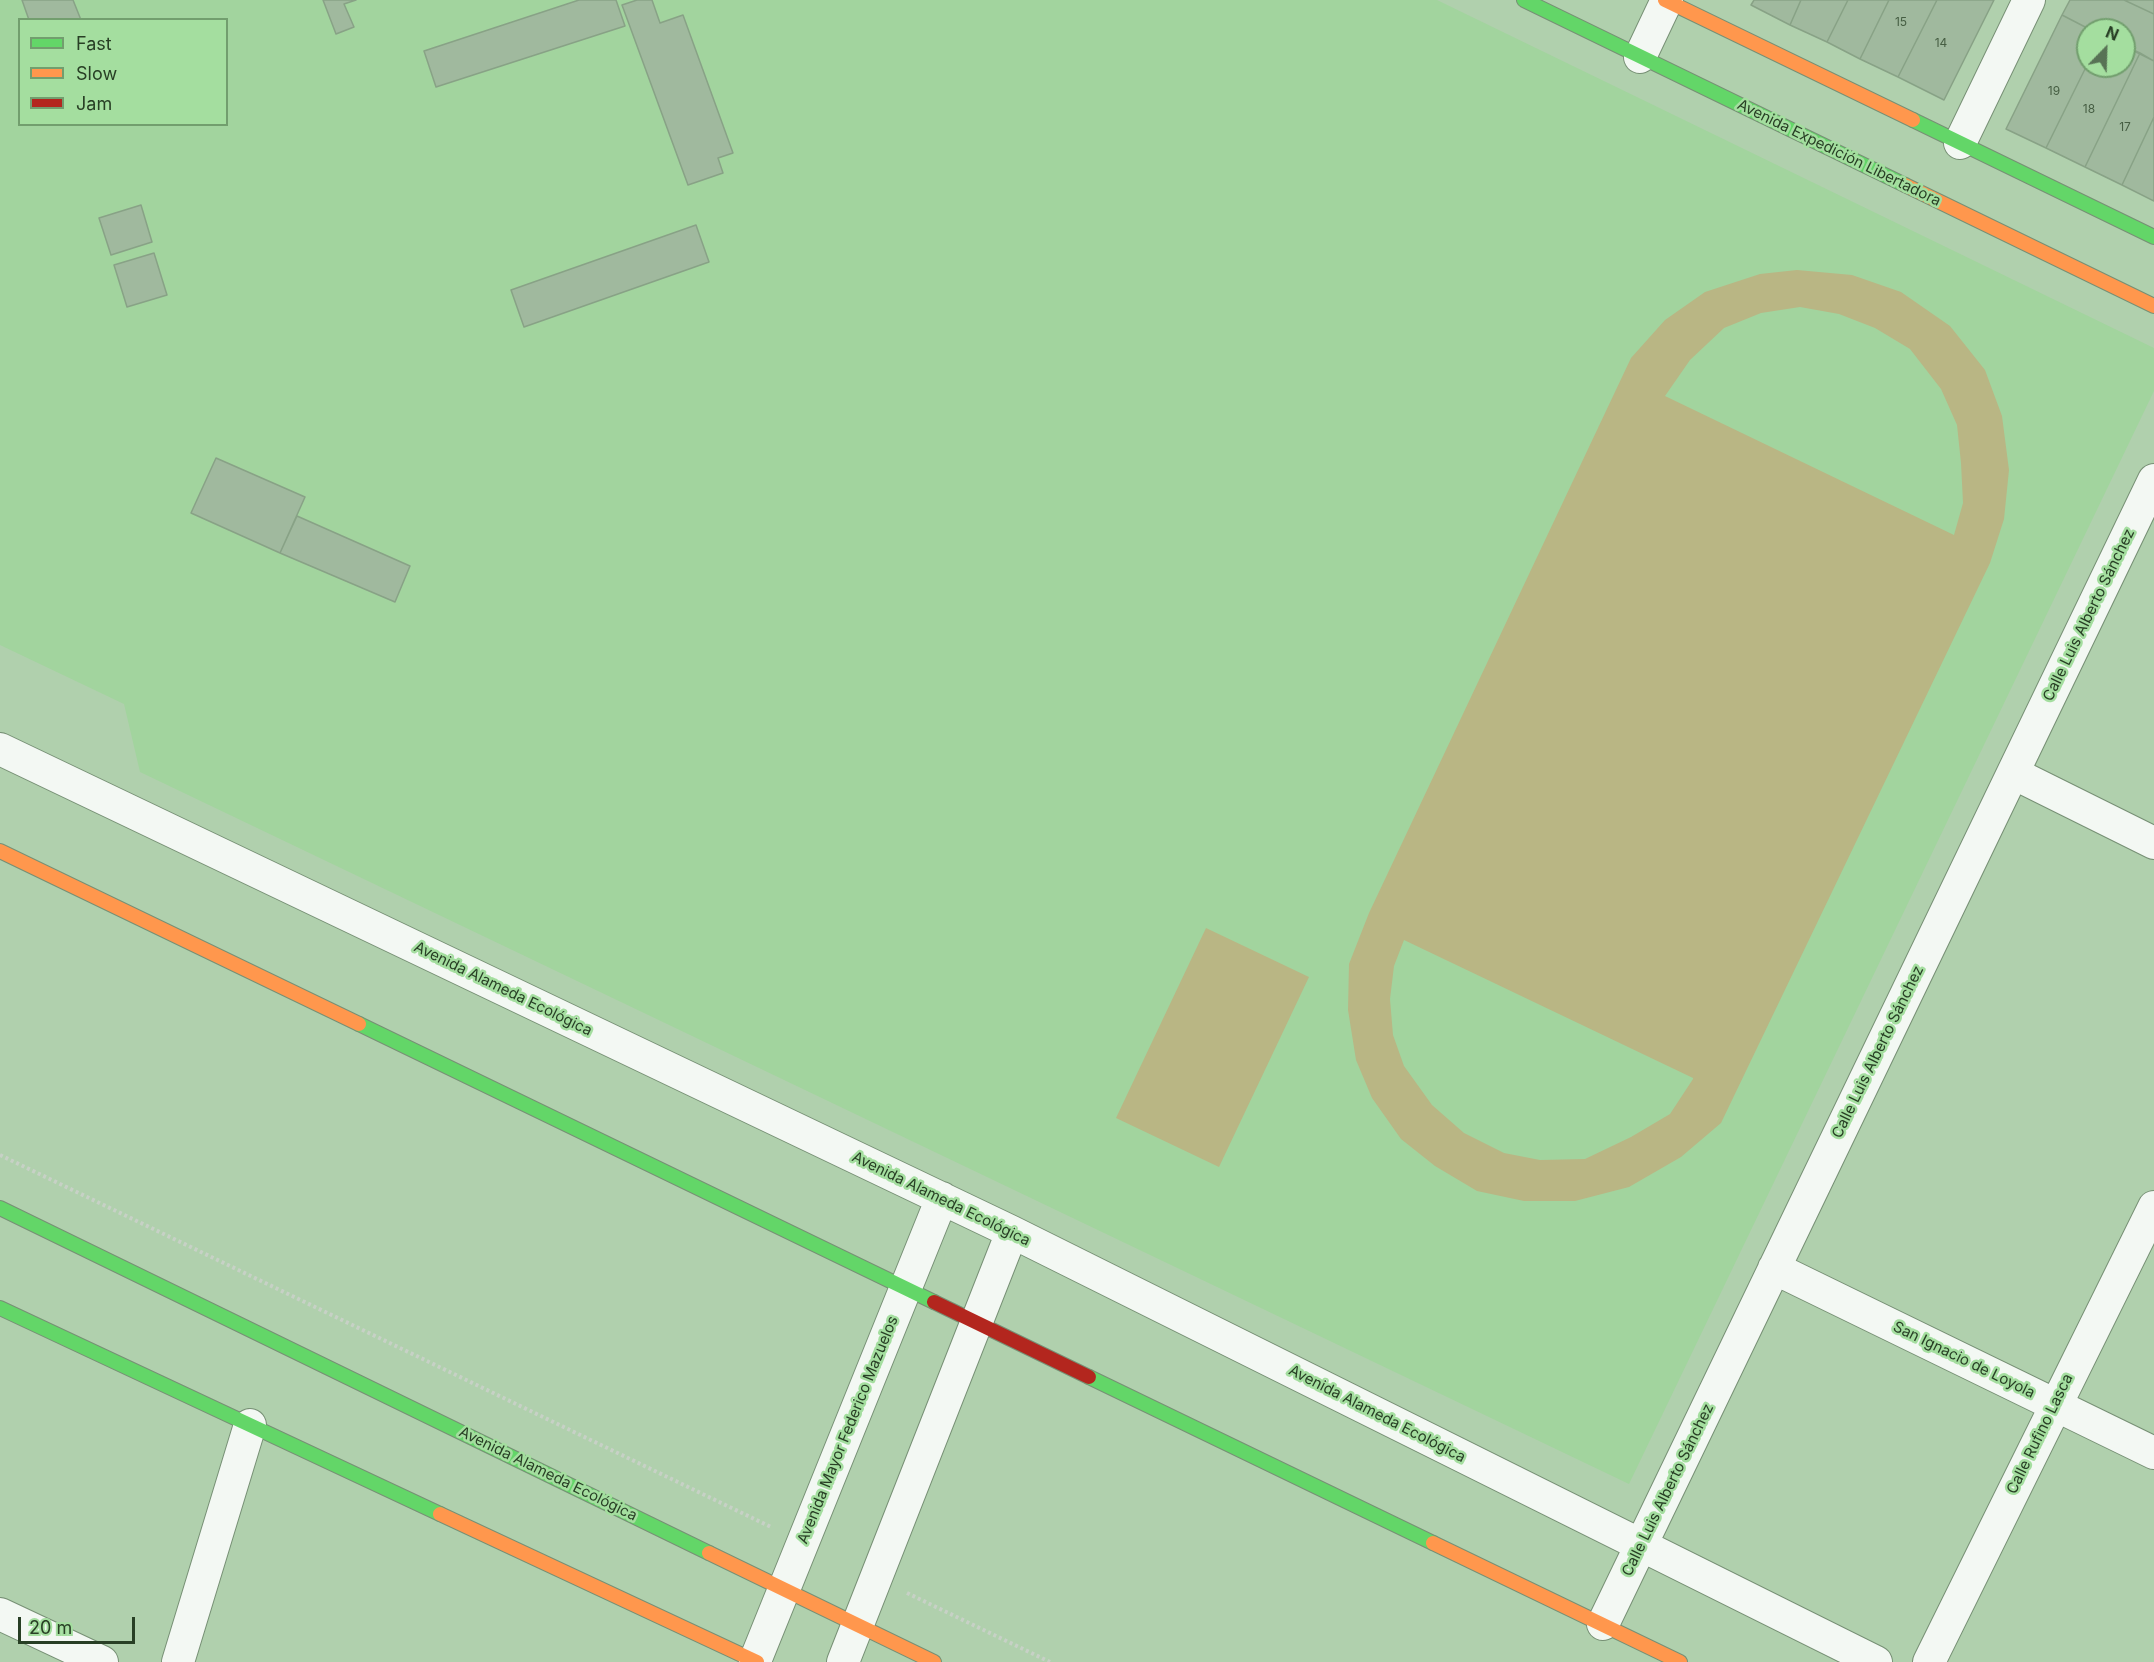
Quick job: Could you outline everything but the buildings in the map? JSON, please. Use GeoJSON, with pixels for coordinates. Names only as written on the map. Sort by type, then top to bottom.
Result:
{"type":"FeatureCollection","features":[{"type":"Feature","properties":{"kind":"main road","name":"Avenida Expedición Libertadora"},"geometry":{"type":"LineString","coordinates":[[1524,0],[2154,306]]}},
{"type":"Feature","properties":{"kind":"main road"},"geometry":{"type":"LineString","coordinates":[[1666,0],[2154,237]]}},
{"type":"Feature","properties":{"kind":"main road"},"geometry":{"type":"LineString","coordinates":[[0,851],[1680,1662]]}},
{"type":"Feature","properties":{"kind":"main road","name":"Avenida Alameda Ecológica"},"geometry":{"type":"LineString","coordinates":[[0,1208],[934,1662]]}},
{"type":"Feature","properties":{"kind":"main road"},"geometry":{"type":"LineString","coordinates":[[0,1308],[756,1662]]}},
{"type":"Feature","properties":{"kind":"street"},"geometry":{"type":"LineString","coordinates":[[1640,57],[1666,0]]}},
{"type":"Feature","properties":{"kind":"street"},"geometry":{"type":"LineString","coordinates":[[1960,144],[2029,0]]}},
{"type":"Feature","properties":{"kind":"street","name":"Calle Luis Alberto Sánchez"},"geometry":{"type":"LineString","coordinates":[[1603,1624],[2154,480]]}},
{"type":"Feature","properties":{"kind":"street","name":"Avenida Alameda Ecológica"},"geometry":{"type":"LineString","coordinates":[[0,748],[1012,1232],[1876,1662]]}},
{"type":"Feature","properties":{"kind":"street"},"geometry":{"type":"LineString","coordinates":[[2013,773],[2154,843]]}},
{"type":"Feature","properties":{"kind":"street","name":"Avenida Mayor Federico Mazuelos"},"geometry":{"type":"LineString","coordinates":[[756,1662],[942,1198]]}},
{"type":"Feature","properties":{"kind":"street","name":"Calle Rufino Lasca"},"geometry":{"type":"LineString","coordinates":[[1929,1662],[2154,1207]]}},
{"type":"Feature","properties":{"kind":"street"},"geometry":{"type":"LineString","coordinates":[[843,1662],[1012,1232]]}},
{"type":"Feature","properties":{"kind":"street","name":"San Ignacio de Loyola"},"geometry":{"type":"LineString","coordinates":[[1774,1268],[2154,1453]]}},
{"type":"Feature","properties":{"kind":"street"},"geometry":{"type":"LineString","coordinates":[[178,1662],[250,1425]]}},
{"type":"Feature","properties":{"kind":"street"},"geometry":{"type":"LineString","coordinates":[[0,1614],[102,1662]]}},
{"type":"Feature","properties":{"kind":"path"},"geometry":{"type":"LineString","coordinates":[[0,1155],[802,1543]]}},
{"type":"Feature","properties":{"kind":"path"},"geometry":{"type":"LineString","coordinates":[[876,1578],[1050,1662]]}},
{"type":"Feature","properties":{"kind":"shaded area"},"geometry":{"type":"Polygon","coordinates":[[[0,0],[1437,0],[2154,348],[2154,391],[1629,1484],[140,772],[124,704],[0,645],[0,0]]]}},
{"type":"Feature","properties":{"kind":"shaded area"},"geometry":{"type":"Polygon","coordinates":[[[1797,270],[1852,275],[1901,292],[1950,326],[1985,370],[2002,416],[2009,470],[2004,519],[1990,563],[1721,1123],[1681,1157],[1629,1187],[1575,1201],[1524,1201],[1477,1191],[1435,1166],[1401,1139],[1372,1098],[1356,1060],[1348,1010],[1349,964],[1369,913],[1631,358],[1665,320],[1705,292],[1760,274],[1797,270]],[[1800,307],[1761,313],[1724,328],[1690,360],[1665,396],[1954,535],[1963,503],[1961,463],[1957,425],[1941,389],[1910,349],[1875,328],[1839,314],[1800,307]],[[1404,940],[1394,966],[1390,999],[1393,1035],[1404,1066],[1432,1105],[1464,1133],[1504,1153],[1540,1160],[1585,1159],[1631,1137],[1670,1114],[1693,1079],[1693,1078],[1404,940]]]}},
{"type":"Feature","properties":{"kind":"shaded area"},"geometry":{"type":"Polygon","coordinates":[[[1206,928],[1309,977],[1219,1167],[1116,1118],[1206,928]]]}},
{"type":"Feature","properties":{"kind":"traffic: fast"},"geometry":{"type":"LineString","coordinates":[[1524,0],[1905,185]]}},
{"type":"Feature","properties":{"kind":"traffic: fast"},"geometry":{"type":"LineString","coordinates":[[1913,120],[2154,237]]}},
{"type":"Feature","properties":{"kind":"traffic: fast"},"geometry":{"type":"LineString","coordinates":[[359,1024],[934,1302]]}},
{"type":"Feature","properties":{"kind":"traffic: fast"},"geometry":{"type":"LineString","coordinates":[[0,1208],[709,1553]]}},
{"type":"Feature","properties":{"kind":"traffic: fast"},"geometry":{"type":"LineString","coordinates":[[0,1308],[440,1514]]}},
{"type":"Feature","properties":{"kind":"traffic: fast"},"geometry":{"type":"LineString","coordinates":[[1089,1377],[1433,1543]]}},
{"type":"Feature","properties":{"kind":"traffic: slow"},"geometry":{"type":"LineString","coordinates":[[1665,0],[1913,120]]}},
{"type":"Feature","properties":{"kind":"traffic: slow"},"geometry":{"type":"LineString","coordinates":[[1905,185],[2154,306]]}},
{"type":"Feature","properties":{"kind":"traffic: slow"},"geometry":{"type":"LineString","coordinates":[[0,851],[359,1024]]}},
{"type":"Feature","properties":{"kind":"traffic: slow"},"geometry":{"type":"LineString","coordinates":[[440,1514],[757,1662]]}},
{"type":"Feature","properties":{"kind":"traffic: slow"},"geometry":{"type":"LineString","coordinates":[[1433,1543],[1680,1662]]}},
{"type":"Feature","properties":{"kind":"traffic: slow"},"geometry":{"type":"LineString","coordinates":[[709,1553],[934,1662]]}},
{"type":"Feature","properties":{"kind":"traffic: jam"},"geometry":{"type":"LineString","coordinates":[[934,1302],[1089,1377]]}}]}
